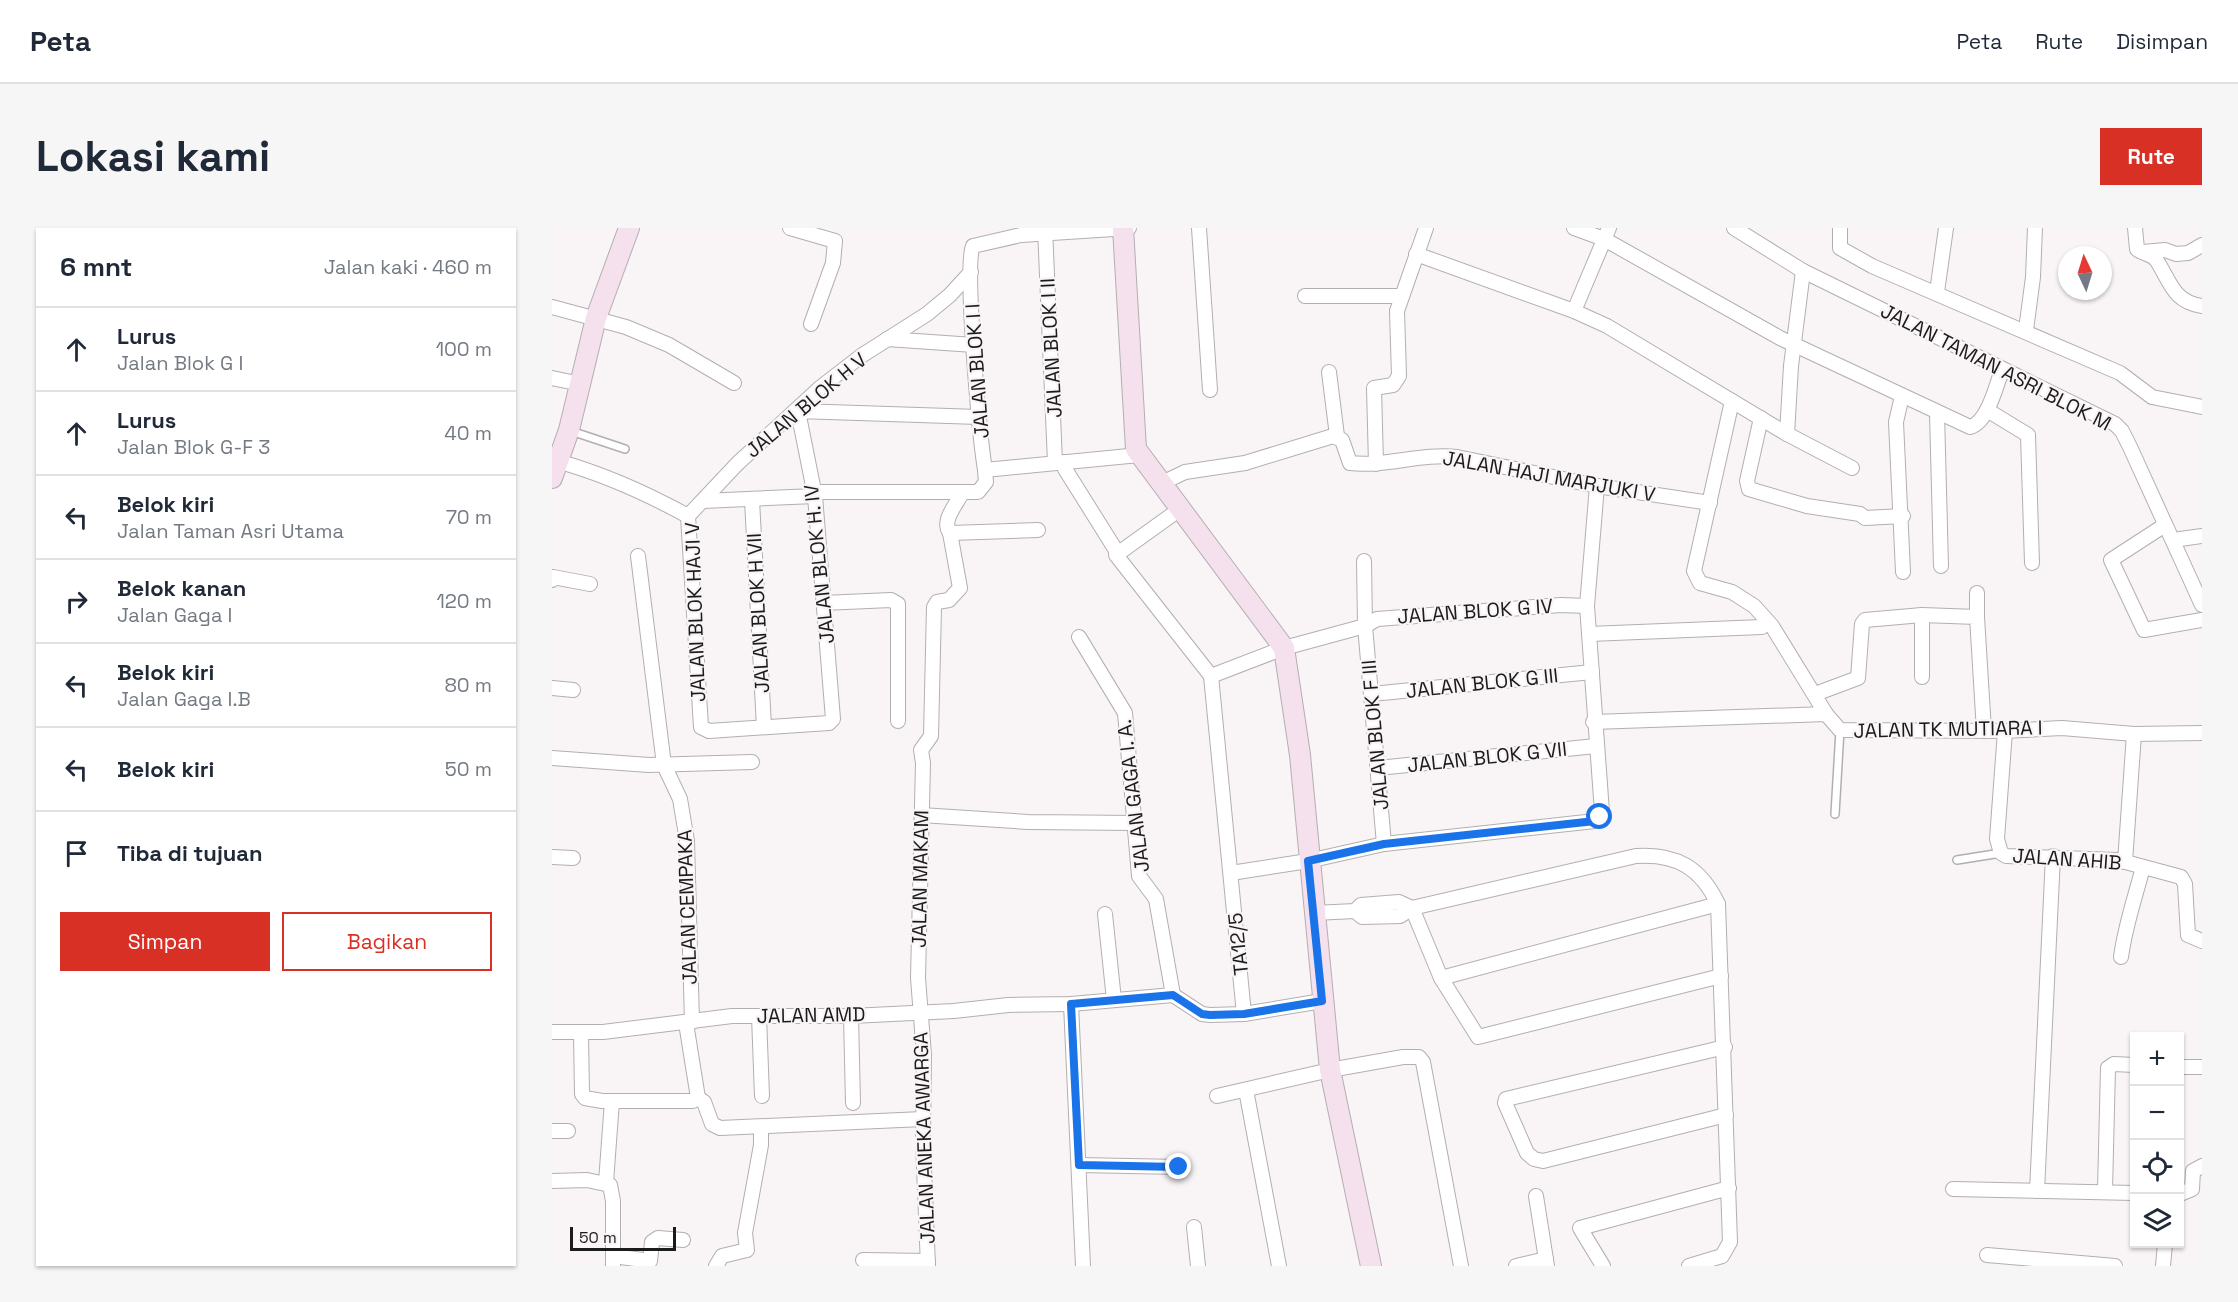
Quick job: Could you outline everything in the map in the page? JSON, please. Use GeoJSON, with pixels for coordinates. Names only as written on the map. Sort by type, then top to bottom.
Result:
{"type":"FeatureCollection","features":[{"type":"Feature","properties":{"kind":"street"},"geometry":{"type":"LineString","coordinates":[[629,228],[596,318],[581,384],[555,469],[610,477],[654,496],[687,515]]}},
{"type":"Feature","properties":{"kind":"street"},"geometry":{"type":"LineString","coordinates":[[790,228],[837,235],[833,263],[811,324]]}},
{"type":"Feature","properties":{"kind":"street"},"geometry":{"type":"LineString","coordinates":[[1123,228],[1136,449],[1180,509],[1291,646],[1309,867],[1330,1070],[1371,1266]]}},
{"type":"Feature","properties":{"kind":"street"},"geometry":{"type":"LineString","coordinates":[[1045,231],[1129,228]]}},
{"type":"Feature","properties":{"kind":"street"},"geometry":{"type":"LineString","coordinates":[[1199,228],[1210,390]]}},
{"type":"Feature","properties":{"kind":"street"},"geometry":{"type":"LineString","coordinates":[[1376,464],[1374,388],[1393,385],[1399,376],[1397,311],[1426,228]]}},
{"type":"Feature","properties":{"kind":"street"},"geometry":{"type":"LineString","coordinates":[[1574,228],[1606,233],[1794,345],[1970,427],[1976,426],[1987,410],[2002,370]]}},
{"type":"Feature","properties":{"kind":"street","name":"JALAN TAMAN ASRI BLOK M"},"geometry":{"type":"LineString","coordinates":[[1734,228],[1803,271],[2106,420],[2122,431],[2202,605]]}},
{"type":"Feature","properties":{"kind":"street"},"geometry":{"type":"LineString","coordinates":[[1840,228],[1840,248],[1872,266],[1937,292],[1958,305],[2026,330],[2120,373],[2152,397],[2202,407]]}},
{"type":"Feature","properties":{"kind":"street"},"geometry":{"type":"LineString","coordinates":[[1937,292],[1946,228]]}},
{"type":"Feature","properties":{"kind":"street"},"geometry":{"type":"LineString","coordinates":[[2026,330],[2035,228]]}},
{"type":"Feature","properties":{"kind":"street"},"geometry":{"type":"LineString","coordinates":[[2135,228],[2137,249],[2156,258],[2171,289],[2202,306]]}},
{"type":"Feature","properties":{"kind":"street","name":"JALAN BLOK I I"},"geometry":{"type":"LineString","coordinates":[[985,470],[974,345],[970,252],[973,246],[986,241],[1045,231]]}},
{"type":"Feature","properties":{"kind":"street","name":"JALAN BLOK I II"},"geometry":{"type":"LineString","coordinates":[[1045,231],[1060,463]]}},
{"type":"Feature","properties":{"kind":"street"},"geometry":{"type":"LineString","coordinates":[[1574,310],[1606,233]]}},
{"type":"Feature","properties":{"kind":"street"},"geometry":{"type":"LineString","coordinates":[[2141,252],[2165,250],[2176,254],[2188,253],[2202,245]]}},
{"type":"Feature","properties":{"kind":"street"},"geometry":{"type":"LineString","coordinates":[[1416,254],[1574,310],[1607,326],[1787,434],[1852,468]]}},
{"type":"Feature","properties":{"kind":"street"},"geometry":{"type":"LineString","coordinates":[[1787,434],[1803,271]]}},
{"type":"Feature","properties":{"kind":"street","name":"JALAN BLOK H V"},"geometry":{"type":"LineString","coordinates":[[703,501],[738,463],[798,411],[821,387],[935,307],[971,272]]}},
{"type":"Feature","properties":{"kind":"street"},"geometry":{"type":"LineString","coordinates":[[1305,296],[1401,296]]}},
{"type":"Feature","properties":{"kind":"street"},"geometry":{"type":"LineString","coordinates":[[552,307],[626,327],[669,345],[734,383]]}},
{"type":"Feature","properties":{"kind":"street"},"geometry":{"type":"LineString","coordinates":[[887,339],[974,345]]}},
{"type":"Feature","properties":{"kind":"street"},"geometry":{"type":"LineString","coordinates":[[1162,483],[1185,472],[1245,463],[1309,442],[1336,436],[1329,372]]}},
{"type":"Feature","properties":{"kind":"street"},"geometry":{"type":"LineString","coordinates":[[552,378],[581,384]]}},
{"type":"Feature","properties":{"kind":"street"},"geometry":{"type":"LineString","coordinates":[[1902,396],[1896,422],[1903,516],[1903,572]]}},
{"type":"Feature","properties":{"kind":"street"},"geometry":{"type":"LineString","coordinates":[[1732,401],[1694,572],[1695,577],[1700,583],[1732,592],[1754,606],[1772,626],[1826,714]]}},
{"type":"Feature","properties":{"kind":"street"},"geometry":{"type":"LineString","coordinates":[[1987,410],[2028,435],[2032,563]]}},
{"type":"Feature","properties":{"kind":"street"},"geometry":{"type":"LineString","coordinates":[[798,411],[979,417]]}},
{"type":"Feature","properties":{"kind":"street","name":"JALAN BLOK H. IV"},"geometry":{"type":"LineString","coordinates":[[764,727],[829,723],[834,719],[814,494],[798,411]]}},
{"type":"Feature","properties":{"kind":"street"},"geometry":{"type":"LineString","coordinates":[[1938,413],[1941,567]]}},
{"type":"Feature","properties":{"kind":"street"},"geometry":{"type":"LineString","coordinates":[[1761,418],[1747,481],[1749,489],[1807,506],[1860,514],[1865,518],[1903,516]]}},
{"type":"Feature","properties":{"kind":"street","name":"JALAN HAJI MARJUKI V"},"geometry":{"type":"LineString","coordinates":[[1336,436],[1342,440],[1350,463],[1376,464],[1435,455],[1480,460],[1597,486],[1710,503]]}},
{"type":"Feature","properties":{"kind":"street"},"geometry":{"type":"LineString","coordinates":[[703,501],[752,500],[814,494],[931,491],[962,493],[982,490],[986,482],[985,470],[1139,455]]}},
{"type":"Feature","properties":{"kind":"street"},"geometry":{"type":"LineString","coordinates":[[1060,463],[1117,555],[1211,676]]}},
{"type":"Feature","properties":{"kind":"street"},"geometry":{"type":"LineString","coordinates":[[1231,873],[1309,867],[1384,844],[1595,821],[1602,812],[1593,722],[1587,606],[1597,486]]}},
{"type":"Feature","properties":{"kind":"street"},"geometry":{"type":"LineString","coordinates":[[962,493],[947,521],[950,533],[1038,530]]}},
{"type":"Feature","properties":{"kind":"street","name":"JALAN BLOK H VII"},"geometry":{"type":"LineString","coordinates":[[752,500],[764,727]]}},
{"type":"Feature","properties":{"kind":"street","name":"JALAN BLOK HAJI V"},"geometry":{"type":"LineString","coordinates":[[703,501],[687,515],[701,727],[709,731],[764,727]]}},
{"type":"Feature","properties":{"kind":"street"},"geometry":{"type":"LineString","coordinates":[[1117,555],[1180,509]]}},
{"type":"Feature","properties":{"kind":"street"},"geometry":{"type":"LineString","coordinates":[[2165,525],[2111,560],[2144,630],[2202,620]]}},
{"type":"Feature","properties":{"kind":"street","name":"JALAN MAKAM"},"geometry":{"type":"LineString","coordinates":[[919,1011],[923,763],[921,747],[930,736],[934,608],[937,602],[949,600],[960,588],[950,533]]}},
{"type":"Feature","properties":{"kind":"street"},"geometry":{"type":"LineString","coordinates":[[2173,540],[2202,536]]}},
{"type":"Feature","properties":{"kind":"street","name":"JALAN CEMPAKA"},"geometry":{"type":"LineString","coordinates":[[638,556],[664,765],[680,799],[687,841],[689,1023],[698,1098]]}},
{"type":"Feature","properties":{"kind":"street","name":"JALAN BLOK F III"},"geometry":{"type":"LineString","coordinates":[[1364,561],[1365,626],[1384,844]]}},
{"type":"Feature","properties":{"kind":"street"},"geometry":{"type":"LineString","coordinates":[[552,580],[553,577],[590,584]]}},
{"type":"Feature","properties":{"kind":"street"},"geometry":{"type":"LineString","coordinates":[[1977,592],[1984,731]]}},
{"type":"Feature","properties":{"kind":"street"},"geometry":{"type":"LineString","coordinates":[[824,603],[891,600],[898,604],[898,721]]}},
{"type":"Feature","properties":{"kind":"street","name":"JALAN BLOK G IV"},"geometry":{"type":"LineString","coordinates":[[1211,676],[1291,646],[1365,626],[1377,619],[1561,605],[1587,606]]}},
{"type":"Feature","properties":{"kind":"street"},"geometry":{"type":"LineString","coordinates":[[1815,694],[1857,678],[1862,624],[1865,620],[1922,615],[1977,617]]}},
{"type":"Feature","properties":{"kind":"street"},"geometry":{"type":"LineString","coordinates":[[1922,615],[1922,677]]}},
{"type":"Feature","properties":{"kind":"street"},"geometry":{"type":"LineString","coordinates":[[1588,634],[1762,627]]}},
{"type":"Feature","properties":{"kind":"street","name":"JALAN GAGA I. A."},"geometry":{"type":"LineString","coordinates":[[1079,637],[1125,713],[1139,876],[1156,899],[1173,995]]}},
{"type":"Feature","properties":{"kind":"street","name":"JALAN BLOK G III"},"geometry":{"type":"LineString","coordinates":[[1372,694],[1592,672]]}},
{"type":"Feature","properties":{"kind":"street","name":"TA12/5"},"geometry":{"type":"LineString","coordinates":[[1211,676],[1244,1014]]}},
{"type":"Feature","properties":{"kind":"street"},"geometry":{"type":"LineString","coordinates":[[552,688],[573,690]]}},
{"type":"Feature","properties":{"kind":"street","name":"JALAN TK MUTIARA I"},"geometry":{"type":"LineString","coordinates":[[1593,722],[1826,714],[1840,730],[2005,731],[2061,728],[2134,734],[2202,733]]}},
{"type":"Feature","properties":{"kind":"street","name":"JALAN AHIB"},"geometry":{"type":"LineString","coordinates":[[2005,731],[1997,839],[2001,853],[2006,856],[2053,856],[2125,862],[2177,876],[2183,880],[2188,935],[2202,941]]}},
{"type":"Feature","properties":{"kind":"street"},"geometry":{"type":"LineString","coordinates":[[2125,862],[2134,734]]}},
{"type":"Feature","properties":{"kind":"street","name":"JALAN BLOK G VII"},"geometry":{"type":"LineString","coordinates":[[1378,768],[1596,746]]}},
{"type":"Feature","properties":{"kind":"street"},"geometry":{"type":"LineString","coordinates":[[552,758],[595,763],[664,765],[752,762]]}},
{"type":"Feature","properties":{"kind":"street"},"geometry":{"type":"LineString","coordinates":[[921,815],[1028,822],[1135,823]]}},
{"type":"Feature","properties":{"kind":"street"},"geometry":{"type":"LineString","coordinates":[[1314,914],[1355,911],[1361,905],[1399,902],[1412,908],[1636,856],[1651,855],[1676,861],[1694,870],[1709,886],[1718,904],[1729,1188],[1728,1249],[1722,1256],[1713,1260],[1689,1266]]}},
{"type":"Feature","properties":{"kind":"street"},"geometry":{"type":"LineString","coordinates":[[2037,1191],[2053,856]]}},
{"type":"Feature","properties":{"kind":"street"},"geometry":{"type":"LineString","coordinates":[[552,857],[573,858]]}},
{"type":"Feature","properties":{"kind":"street"},"geometry":{"type":"LineString","coordinates":[[2121,957],[2125,924],[2132,914],[2143,867]]}},
{"type":"Feature","properties":{"kind":"street"},"geometry":{"type":"LineString","coordinates":[[1441,978],[1718,904]]}},
{"type":"Feature","properties":{"kind":"street"},"geometry":{"type":"LineString","coordinates":[[1412,908],[1441,978],[1478,1037],[1721,976]]}},
{"type":"Feature","properties":{"kind":"street"},"geometry":{"type":"LineString","coordinates":[[1105,914],[1114,1000]]}},
{"type":"Feature","properties":{"kind":"street"},"geometry":{"type":"LineString","coordinates":[[1173,995],[1202,1014],[1244,1014],[1322,1001]]}},
{"type":"Feature","properties":{"kind":"street","name":"JALAN AMD"},"geometry":{"type":"LineString","coordinates":[[552,1032],[581,1033],[689,1023],[732,1016],[851,1016],[1071,1004],[1173,995]]}},
{"type":"Feature","properties":{"kind":"street"},"geometry":{"type":"LineString","coordinates":[[1071,1004],[1083,1266]]}},
{"type":"Feature","properties":{"kind":"street","name":"JALAN ANEKA AWARGA"},"geometry":{"type":"LineString","coordinates":[[919,1011],[924,1055],[923,1119],[928,1263]]}},
{"type":"Feature","properties":{"kind":"street"},"geometry":{"type":"LineString","coordinates":[[759,1016],[762,1096]]}},
{"type":"Feature","properties":{"kind":"street"},"geometry":{"type":"LineString","coordinates":[[851,1016],[853,1103]]}},
{"type":"Feature","properties":{"kind":"street"},"geometry":{"type":"LineString","coordinates":[[581,1033],[582,1094],[590,1100],[693,1101],[698,1098],[704,1102],[715,1127],[923,1119]]}},
{"type":"Feature","properties":{"kind":"street"},"geometry":{"type":"LineString","coordinates":[[1725,1047],[1506,1099],[1504,1103],[1527,1153],[1534,1159],[1543,1161],[1726,1115]]}},
{"type":"Feature","properties":{"kind":"street"},"geometry":{"type":"LineString","coordinates":[[1217,1096],[1330,1070],[1403,1057],[1419,1057],[1423,1062],[1461,1266]]}},
{"type":"Feature","properties":{"kind":"street"},"geometry":{"type":"LineString","coordinates":[[2105,1190],[2108,1068],[2114,1064],[2130,1065]]}},
{"type":"Feature","properties":{"kind":"street"},"geometry":{"type":"LineString","coordinates":[[2184,1066],[2202,1067]]}},
{"type":"Feature","properties":{"kind":"street"},"geometry":{"type":"LineString","coordinates":[[1246,1090],[1280,1266]]}},
{"type":"Feature","properties":{"kind":"street"},"geometry":{"type":"LineString","coordinates":[[612,1101],[610,1187],[613,1261],[650,1261],[652,1242],[658,1238],[683,1240]]}},
{"type":"Feature","properties":{"kind":"street"},"geometry":{"type":"LineString","coordinates":[[716,1266],[722,1256],[747,1250],[745,1233],[761,1127]]}},
{"type":"Feature","properties":{"kind":"street"},"geometry":{"type":"LineString","coordinates":[[552,1131],[568,1131]]}},
{"type":"Feature","properties":{"kind":"street"},"geometry":{"type":"LineString","coordinates":[[1079,1165],[1179,1167]]}},
{"type":"Feature","properties":{"kind":"street"},"geometry":{"type":"LineString","coordinates":[[2186,1192],[2193,1171],[2202,1166]]}},
{"type":"Feature","properties":{"kind":"street"},"geometry":{"type":"LineString","coordinates":[[552,1181],[610,1187]]}},
{"type":"Feature","properties":{"kind":"street"},"geometry":{"type":"LineString","coordinates":[[1603,1266],[1580,1228],[1729,1188]]}},
{"type":"Feature","properties":{"kind":"street"},"geometry":{"type":"LineString","coordinates":[[1953,1190],[2105,1190],[2130,1193]]}},
{"type":"Feature","properties":{"kind":"street"},"geometry":{"type":"LineString","coordinates":[[1516,1266],[1547,1262],[1536,1196]]}},
{"type":"Feature","properties":{"kind":"street"},"geometry":{"type":"LineString","coordinates":[[1194,1227],[1198,1266]]}},
{"type":"Feature","properties":{"kind":"street"},"geometry":{"type":"LineString","coordinates":[[2163,1266],[2165,1248]]}},
{"type":"Feature","properties":{"kind":"street"},"geometry":{"type":"LineString","coordinates":[[1987,1255],[2115,1266]]}},
{"type":"Feature","properties":{"kind":"street"},"geometry":{"type":"LineString","coordinates":[[863,1260],[928,1263]]}},
{"type":"Feature","properties":{"kind":"lane"},"geometry":{"type":"LineString","coordinates":[[568,430],[625,449]]}},
{"type":"Feature","properties":{"kind":"lane"},"geometry":{"type":"LineString","coordinates":[[1835,814],[1840,730]]}},
{"type":"Feature","properties":{"kind":"lane"},"geometry":{"type":"LineString","coordinates":[[1957,860],[2001,853]]}},
{"type":"Feature","properties":{"kind":"route"},"geometry":{"type":"LineString","coordinates":[[1179,1167],[1120,1164],[1079,1165],[1071,1004],[1173,995],[1202,1014],[1210,1015],[1244,1014],[1322,1001],[1308,861],[1384,844],[1595,821],[1600,817]]}}]}
